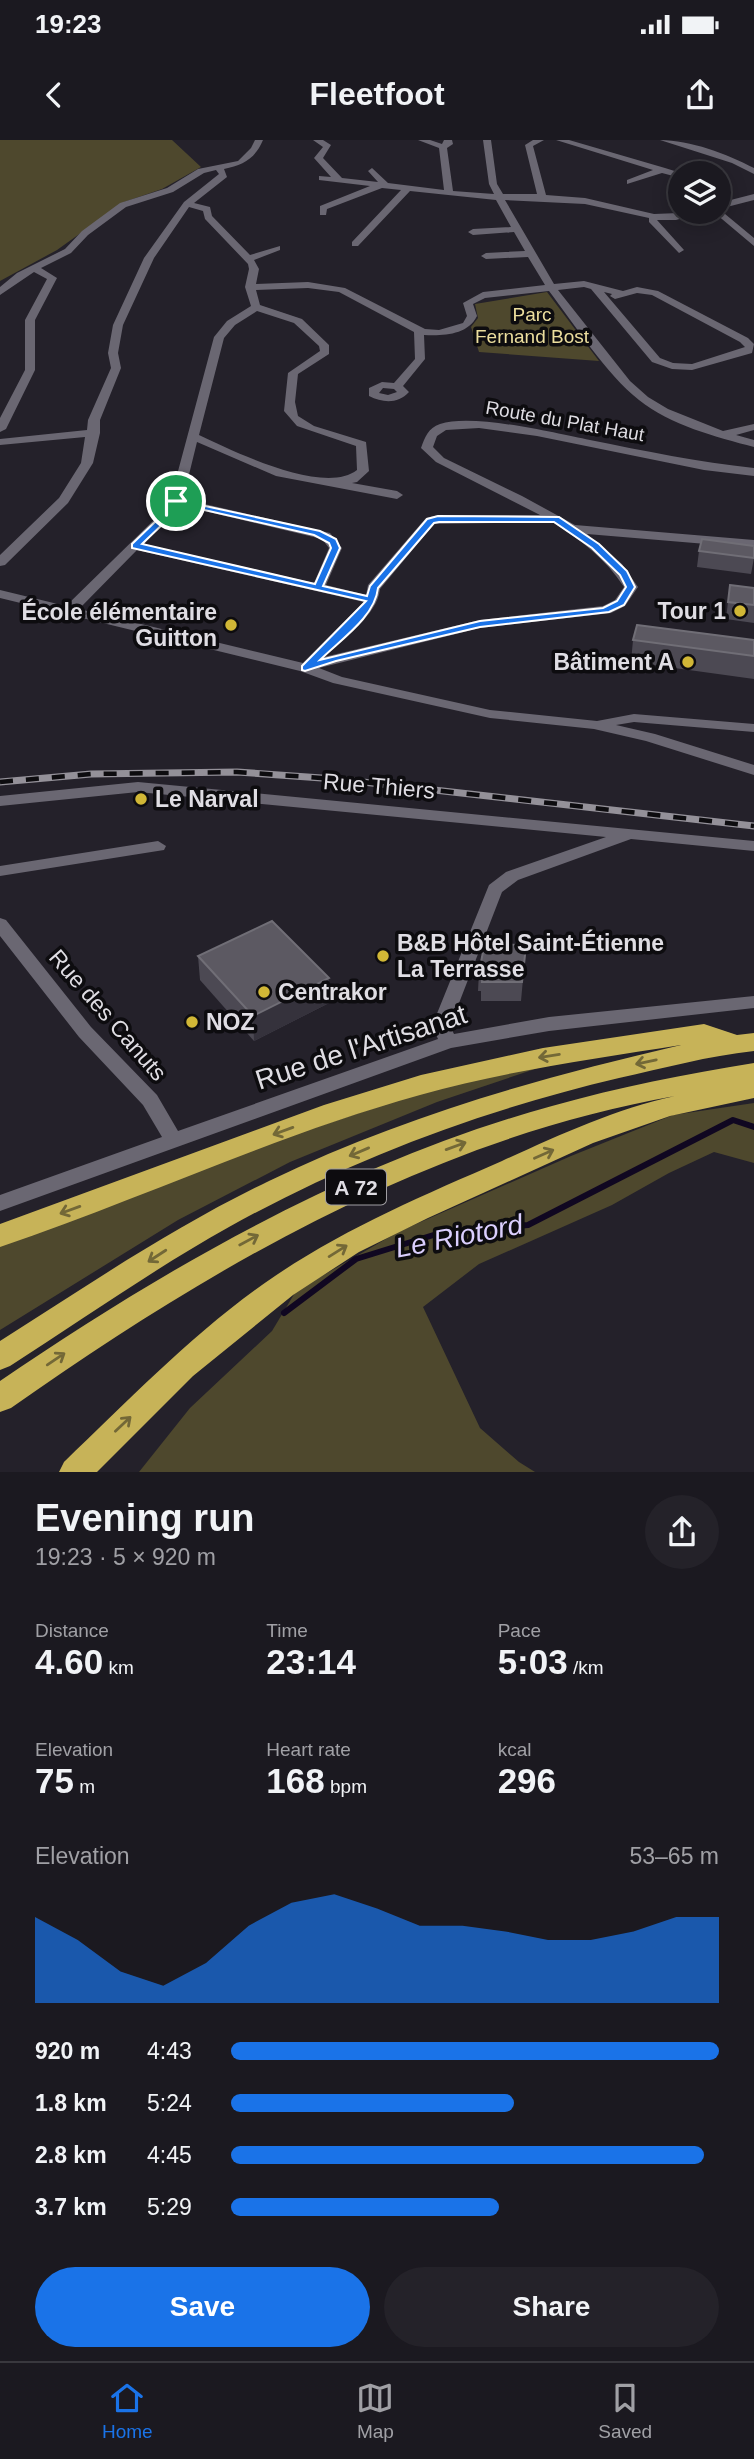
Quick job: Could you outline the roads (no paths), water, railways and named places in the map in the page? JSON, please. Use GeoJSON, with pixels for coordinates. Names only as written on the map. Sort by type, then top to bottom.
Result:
{"type":"FeatureCollection","features":[{"type":"Feature","properties":{"kind":"highway"},"geometry":{"type":"LineString","coordinates":[[0,1236],[333,1112],[421,1085],[542,1057],[704,1033],[745,1042]]}},
{"type":"Feature","properties":{"kind":"highway","name":"A 72"},"geometry":{"type":"LineString","coordinates":[[0,1357],[166,1250],[247,1205],[357,1153],[492,1101],[594,1073],[745,1042]]}},
{"type":"Feature","properties":{"kind":"highway","name":"A 72"},"geometry":{"type":"LineString","coordinates":[[0,1398],[106,1326],[205,1264],[317,1205],[374,1179],[440,1152],[538,1119],[656,1089],[754,1072]]}},
{"type":"Feature","properties":{"kind":"highway"},"geometry":{"type":"LineString","coordinates":[[75,1472],[183,1367],[283,1286],[349,1244],[584,1136],[668,1107],[754,1088]]}},
{"type":"Feature","properties":{"kind":"street"},"geometry":{"type":"LineString","coordinates":[[0,292],[34,268],[68,251],[85,233],[123,205],[170,190],[201,172],[240,163],[255,149],[259,140]]}},
{"type":"Feature","properties":{"kind":"street"},"geometry":{"type":"LineString","coordinates":[[317,140],[328,147],[318,158],[340,181]]}},
{"type":"Feature","properties":{"kind":"street"},"geometry":{"type":"LineString","coordinates":[[422,140],[446,144],[450,193]]}},
{"type":"Feature","properties":{"kind":"street"},"geometry":{"type":"LineString","coordinates":[[488,140],[498,197],[550,286],[626,383],[644,399],[664,411],[723,435],[754,444]]}},
{"type":"Feature","properties":{"kind":"street"},"geometry":{"type":"LineString","coordinates":[[540,140],[529,145],[542,197]]}},
{"type":"Feature","properties":{"kind":"street"},"geometry":{"type":"LineString","coordinates":[[560,140],[668,172]]}},
{"type":"Feature","properties":{"kind":"street"},"geometry":{"type":"LineString","coordinates":[[664,140],[735,161],[754,171]]}},
{"type":"Feature","properties":{"kind":"street"},"geometry":{"type":"LineString","coordinates":[[0,562],[64,500],[87,463],[94,420],[116,368],[113,352],[118,325],[149,258],[187,204],[225,175],[219,168]]}},
{"type":"Feature","properties":{"kind":"street"},"geometry":{"type":"LineString","coordinates":[[372,170],[384,184]]}},
{"type":"Feature","properties":{"kind":"street"},"geometry":{"type":"LineString","coordinates":[[630,182],[662,170]]}},
{"type":"Feature","properties":{"kind":"street"},"geometry":{"type":"LineString","coordinates":[[322,178],[450,193],[542,197],[601,204],[654,217],[668,217]]}},
{"type":"Feature","properties":{"kind":"street"},"geometry":{"type":"LineString","coordinates":[[323,213],[323,208],[384,184]]}},
{"type":"Feature","properties":{"kind":"street"},"geometry":{"type":"LineString","coordinates":[[355,244],[409,187]]}},
{"type":"Feature","properties":{"kind":"street"},"geometry":{"type":"LineString","coordinates":[[731,204],[754,197]]}},
{"type":"Feature","properties":{"kind":"street"},"geometry":{"type":"LineString","coordinates":[[187,204],[207,209],[208,217],[248,259],[254,269],[249,281],[256,307]]}},
{"type":"Feature","properties":{"kind":"street"},"geometry":{"type":"LineString","coordinates":[[654,217],[652,220],[679,250]]}},
{"type":"Feature","properties":{"kind":"street"},"geometry":{"type":"LineString","coordinates":[[731,219],[754,243]]}},
{"type":"Feature","properties":{"kind":"street"},"geometry":{"type":"LineString","coordinates":[[473,232],[517,229]]}},
{"type":"Feature","properties":{"kind":"street"},"geometry":{"type":"LineString","coordinates":[[248,259],[277,248]]}},
{"type":"Feature","properties":{"kind":"street"},"geometry":{"type":"LineString","coordinates":[[486,256],[531,254]]}},
{"type":"Feature","properties":{"kind":"street"},"geometry":{"type":"LineString","coordinates":[[0,429],[30,370],[30,320],[52,278],[34,268]]}},
{"type":"Feature","properties":{"kind":"street"},"geometry":{"type":"LineString","coordinates":[[250,287],[302,286],[342,290],[408,328],[442,332],[467,325],[472,316],[468,303],[483,295],[584,284],[624,294]]}},
{"type":"Feature","properties":{"kind":"street"},"geometry":{"type":"LineString","coordinates":[[595,287],[605,299],[656,360],[672,366],[692,367],[748,351],[751,347],[744,340],[655,293],[637,290],[605,299]]}},
{"type":"Feature","properties":{"kind":"street"},"geometry":{"type":"LineString","coordinates":[[69,611],[164,517],[176,501],[219,337],[231,323],[256,307]]}},
{"type":"Feature","properties":{"kind":"street"},"geometry":{"type":"LineString","coordinates":[[256,307],[298,321],[324,345],[325,352],[293,373],[289,407],[292,417],[304,426],[362,444],[363,471],[353,479],[333,484]]}},
{"type":"Feature","properties":{"kind":"street"},"geometry":{"type":"LineString","coordinates":[[397,386],[420,359],[419,331]]}},
{"type":"Feature","properties":{"kind":"street","name":"Route du Plat Haut"},"geometry":{"type":"LineString","coordinates":[[305,668],[332,659],[480,624],[606,610],[620,603],[631,587],[624,573],[573,529],[440,460],[427,448],[432,434],[443,427],[479,425],[537,433],[704,466],[754,472]]}},
{"type":"Feature","properties":{"kind":"street"},"geometry":{"type":"LineString","coordinates":[[723,435],[754,427]]}},
{"type":"Feature","properties":{"kind":"street"},"geometry":{"type":"LineString","coordinates":[[0,442],[94,433]]}},
{"type":"Feature","properties":{"kind":"street"},"geometry":{"type":"LineString","coordinates":[[193,436],[255,465],[280,473],[397,495]]}},
{"type":"Feature","properties":{"kind":"street"},"geometry":{"type":"LineString","coordinates":[[176,501],[326,536],[336,548],[318,588]]}},
{"type":"Feature","properties":{"kind":"street"},"geometry":{"type":"LineString","coordinates":[[305,668],[366,609],[372,600],[373,588],[430,521],[556,519]]}},
{"type":"Feature","properties":{"kind":"street"},"geometry":{"type":"LineString","coordinates":[[573,529],[754,544]]}},
{"type":"Feature","properties":{"kind":"street"},"geometry":{"type":"LineString","coordinates":[[135,546],[372,600]]}},
{"type":"Feature","properties":{"kind":"street"},"geometry":{"type":"LineString","coordinates":[[0,594],[305,668],[338,680],[490,714],[594,724],[650,737],[754,770]]}},
{"type":"Feature","properties":{"kind":"street"},"geometry":{"type":"LineString","coordinates":[[0,610],[19,599]]}},
{"type":"Feature","properties":{"kind":"street"},"geometry":{"type":"LineString","coordinates":[[594,724],[634,718],[754,728]]}},
{"type":"Feature","properties":{"kind":"street","name":"Rue Thiers"},"geometry":{"type":"LineString","coordinates":[[0,800],[138,787],[754,846]]}},
{"type":"Feature","properties":{"kind":"street"},"geometry":{"type":"LineString","coordinates":[[449,1042],[443,1030],[445,1016],[495,889],[512,876],[632,834]]}},
{"type":"Feature","properties":{"kind":"street"},"geometry":{"type":"LineString","coordinates":[[0,871],[158,846]]}},
{"type":"Feature","properties":{"kind":"street","name":"Rue des Canuts"},"geometry":{"type":"LineString","coordinates":[[0,924],[85,1032],[150,1100],[174,1140]]}},
{"type":"Feature","properties":{"kind":"street","name":"Rue de l'Artisanat"},"geometry":{"type":"LineString","coordinates":[[0,1203],[449,1042],[550,1024],[754,1002]]}},
{"type":"Feature","properties":{"kind":"waterway","name":"Le Riotord"},"geometry":{"type":"LineString","coordinates":[[284,1313],[356,1259],[440,1233],[528,1225],[733,1120],[754,1127]]}},
{"type":"Feature","properties":{"kind":"railway"},"geometry":{"type":"LineString","coordinates":[[0,782],[91,774],[237,772],[336,779],[754,826]]}},
{"type":"Feature","properties":{"kind":"place","name":"Tour 1"},"geometry":{"type":"Point","coordinates":[740,611]}},
{"type":"Feature","properties":{"kind":"place","name":"École élémentaire Guitton"},"geometry":{"type":"Point","coordinates":[231,625]}},
{"type":"Feature","properties":{"kind":"place","name":"Bâtiment A"},"geometry":{"type":"Point","coordinates":[688,662]}},
{"type":"Feature","properties":{"kind":"place","name":"Le Narval"},"geometry":{"type":"Point","coordinates":[141,799]}},
{"type":"Feature","properties":{"kind":"place","name":"B&B Hôtel Saint-Étienne La Terrasse"},"geometry":{"type":"Point","coordinates":[383,956]}},
{"type":"Feature","properties":{"kind":"place","name":"Centrakor"},"geometry":{"type":"Point","coordinates":[264,992]}},
{"type":"Feature","properties":{"kind":"place","name":"NOZ"},"geometry":{"type":"Point","coordinates":[192,1022]}},
{"type":"Feature","properties":{"kind":"park label","name":"Parc Fernand Bost"},"geometry":{"type":"Point","coordinates":[532,325]}}]}
